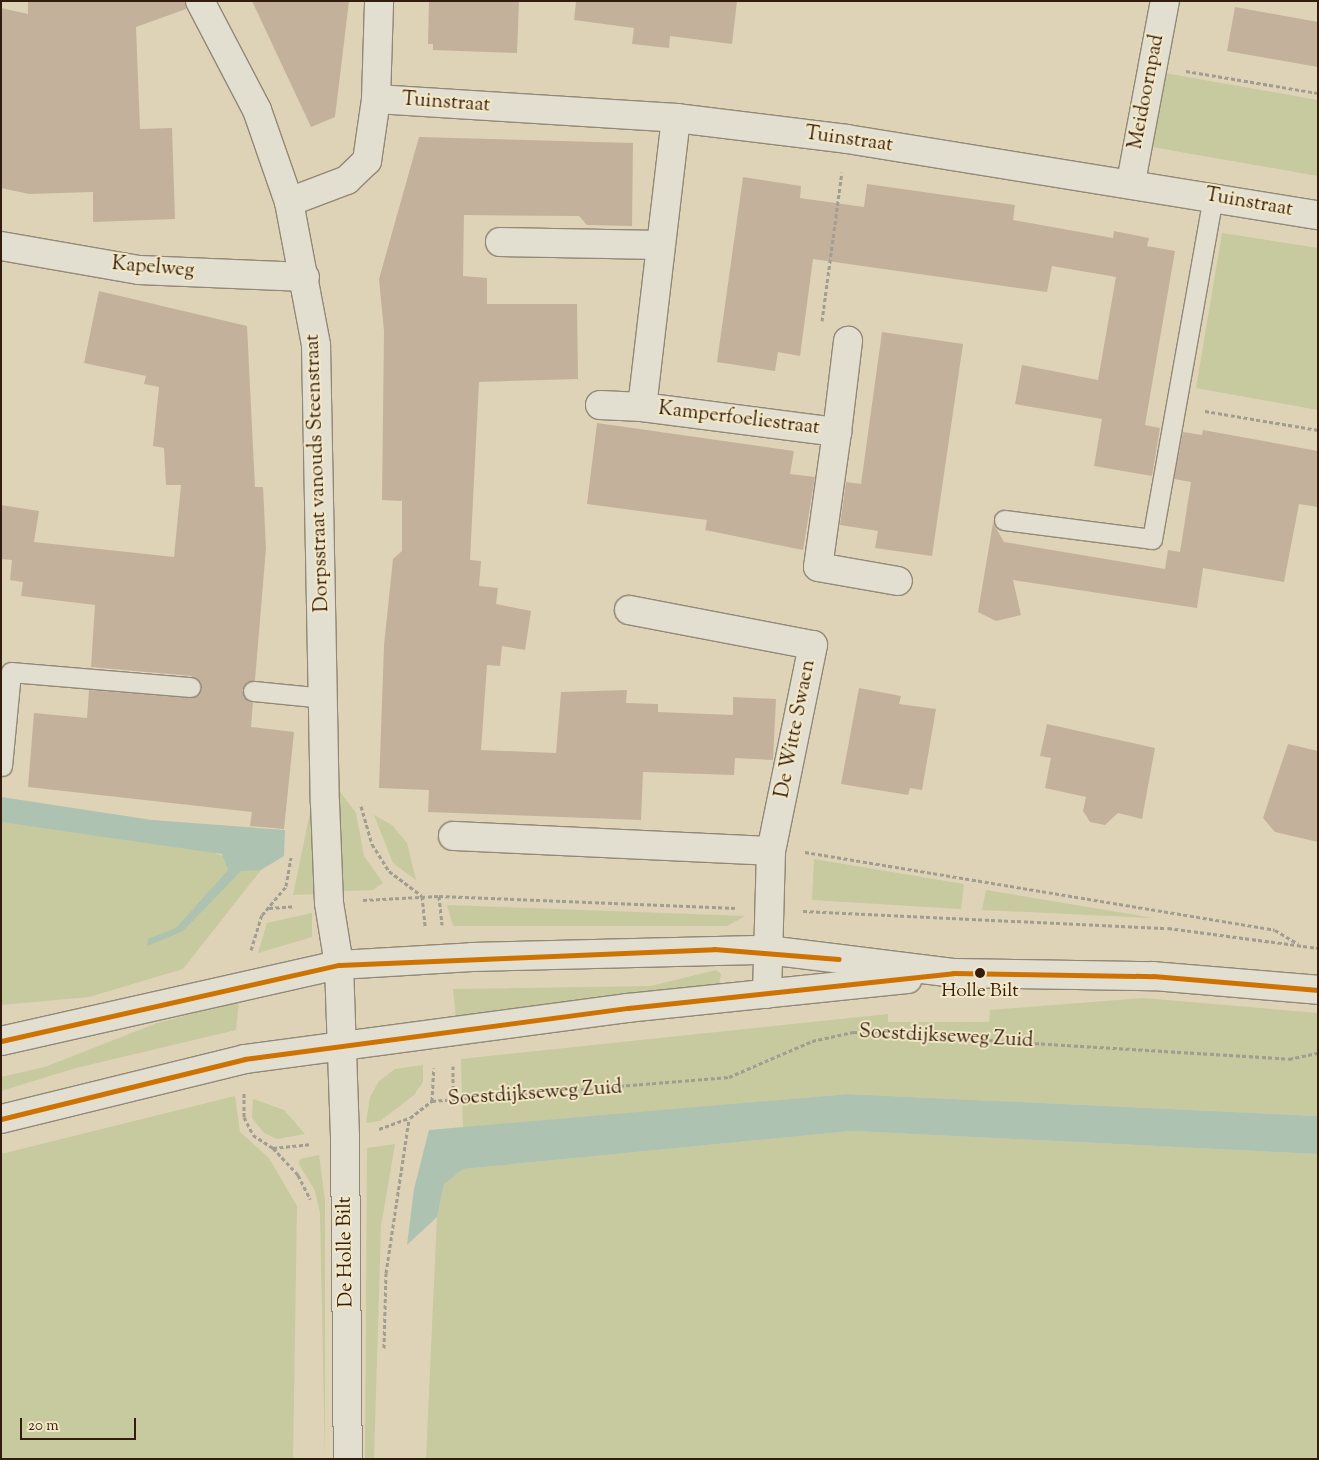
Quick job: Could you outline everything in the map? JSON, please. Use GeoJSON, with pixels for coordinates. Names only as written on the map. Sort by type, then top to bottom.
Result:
{"type":"FeatureCollection","features":[{"type":"Feature","properties":{"kind":"street","name":"Dorpsstraat vanouds Steenstraat"},"geometry":{"type":"LineString","coordinates":[[200,1],[258,110],[289,202],[305,277],[316,344],[329,903],[339,965]]}},
{"type":"Feature","properties":{"kind":"street"},"geometry":{"type":"LineString","coordinates":[[289,202],[347,180],[367,161],[376,99],[379,1]]}},
{"type":"Feature","properties":{"kind":"street","name":"Meidoornpad"},"geometry":{"type":"LineString","coordinates":[[1131,182],[1151,64],[1165,1]]}},
{"type":"Feature","properties":{"kind":"street","name":"Tuinstraat"},"geometry":{"type":"LineString","coordinates":[[376,99],[676,118],[847,139],[1131,182],[1318,216]]}},
{"type":"Feature","properties":{"kind":"street","name":"Kamperfoeliestraat"},"geometry":{"type":"LineString","coordinates":[[642,407],[676,118]]}},
{"type":"Feature","properties":{"kind":"street"},"geometry":{"type":"LineString","coordinates":[[500,242],[660,245]]}},
{"type":"Feature","properties":{"kind":"street","name":"Kapelweg"},"geometry":{"type":"LineString","coordinates":[[1,246],[138,270],[305,277]]}},
{"type":"Feature","properties":{"kind":"street","name":"Kamperfoeliestraat"},"geometry":{"type":"LineString","coordinates":[[848,341],[818,568],[898,581]]}},
{"type":"Feature","properties":{"kind":"street","name":"Kamperfoeliestraat"},"geometry":{"type":"LineString","coordinates":[[600,404],[642,407],[837,432]]}},
{"type":"Feature","properties":{"kind":"street","name":"De Witte Swaen"},"geometry":{"type":"LineString","coordinates":[[629,610],[813,645],[772,850],[768,910],[767,994]]}},
{"type":"Feature","properties":{"kind":"street"},"geometry":{"type":"LineString","coordinates":[[453,836],[772,850]]}},
{"type":"Feature","properties":{"kind":"street"},"geometry":{"type":"LineString","coordinates":[[1,1041],[250,982],[339,965],[428,960],[767,950],[953,974]]}},
{"type":"Feature","properties":{"kind":"street","name":"De Holle Bilt"},"geometry":{"type":"LineString","coordinates":[[339,965],[348,1459]]}},
{"type":"Feature","properties":{"kind":"street"},"geometry":{"type":"LineString","coordinates":[[1,1120],[245,1059],[341,1045],[767,994],[953,974],[1153,976],[1318,990]]}},
{"type":"Feature","properties":{"kind":"lane"},"geometry":{"type":"LineString","coordinates":[[1004,520],[1152,539],[1213,196]]}},
{"type":"Feature","properties":{"kind":"lane"},"geometry":{"type":"LineString","coordinates":[[2,766],[11,672],[190,687]]}},
{"type":"Feature","properties":{"kind":"lane"},"geometry":{"type":"LineString","coordinates":[[252,692],[325,698]]}},
{"type":"Feature","properties":{"kind":"path"},"geometry":{"type":"LineString","coordinates":[[1151,64],[1318,94]]}},
{"type":"Feature","properties":{"kind":"path"},"geometry":{"type":"LineString","coordinates":[[847,139],[820,320],[848,341]]}},
{"type":"Feature","properties":{"kind":"path"},"geometry":{"type":"LineString","coordinates":[[1176,406],[1318,430]]}},
{"type":"Feature","properties":{"kind":"path"},"geometry":{"type":"LineString","coordinates":[[358,802],[372,844],[389,872],[422,896],[1168,928],[1318,948]]}},
{"type":"Feature","properties":{"kind":"path"},"geometry":{"type":"LineString","coordinates":[[250,982],[254,932],[286,886],[292,848]]}},
{"type":"Feature","properties":{"kind":"path"},"geometry":{"type":"LineString","coordinates":[[772,850],[810,852],[1275,930],[1302,946]]}},
{"type":"Feature","properties":{"kind":"path"},"geometry":{"type":"LineString","coordinates":[[422,896],[428,960]]}},
{"type":"Feature","properties":{"kind":"path","name":"Soestdijkseweg Zuid"},"geometry":{"type":"LineString","coordinates":[[432,1101],[729,1077],[812,1040],[853,1032],[1289,1059],[1318,1052]]}},
{"type":"Feature","properties":{"kind":"path"},"geometry":{"type":"LineString","coordinates":[[384,1351],[386,1273],[410,1118],[432,1101],[433,1034]]}},
{"type":"Feature","properties":{"kind":"path"},"geometry":{"type":"LineString","coordinates":[[245,1059],[244,1117],[253,1135],[273,1148],[298,1175],[312,1202]]}},
{"type":"Feature","properties":{"kind":"green space"},"geometry":{"type":"Polygon","coordinates":[[[1165,73],[1318,100],[1318,176],[1152,147],[1165,73]]]}},
{"type":"Feature","properties":{"kind":"green space"},"geometry":{"type":"Polygon","coordinates":[[[1222,233],[1318,248],[1318,410],[1196,388],[1222,233]]]}},
{"type":"Feature","properties":{"kind":"green space"},"geometry":{"type":"Polygon","coordinates":[[[337,788],[356,813],[364,856],[383,883],[373,890],[344,891],[337,841],[337,788]]]}},
{"type":"Feature","properties":{"kind":"green space"},"geometry":{"type":"Polygon","coordinates":[[[312,803],[314,894],[293,895],[312,803]]]}},
{"type":"Feature","properties":{"kind":"green space"},"geometry":{"type":"Polygon","coordinates":[[[374,815],[392,825],[407,843],[416,880],[393,863],[374,815]]]}},
{"type":"Feature","properties":{"kind":"green space"},"geometry":{"type":"Polygon","coordinates":[[[1,822],[201,848],[261,870],[183,969],[89,997],[1,1005],[1,822]]]}},
{"type":"Feature","properties":{"kind":"green space"},"geometry":{"type":"Polygon","coordinates":[[[814,859],[964,884],[961,909],[812,900],[814,859]]]}},
{"type":"Feature","properties":{"kind":"green space"},"geometry":{"type":"Polygon","coordinates":[[[986,890],[1153,918],[982,910],[986,890]]]}},
{"type":"Feature","properties":{"kind":"green space"},"geometry":{"type":"Polygon","coordinates":[[[447,905],[745,916],[727,926],[453,926],[447,905]]]}},
{"type":"Feature","properties":{"kind":"green space"},"geometry":{"type":"Polygon","coordinates":[[[312,913],[312,937],[258,953],[267,923],[312,913]]]}},
{"type":"Feature","properties":{"kind":"green space"},"geometry":{"type":"Polygon","coordinates":[[[716,970],[721,974],[719,985],[456,1017],[453,989],[651,986],[716,970]]]}},
{"type":"Feature","properties":{"kind":"green space"},"geometry":{"type":"Polygon","coordinates":[[[1143,998],[1318,1013],[1318,1116],[848,1094],[463,1129],[461,1059],[888,1014],[888,1022],[989,1022],[990,1010],[1143,998]]]}},
{"type":"Feature","properties":{"kind":"green space"},"geometry":{"type":"Polygon","coordinates":[[[239,1002],[236,1030],[76,1068],[1,1091],[1,1077],[45,1067],[157,1023],[239,1002]]]}},
{"type":"Feature","properties":{"kind":"green space"},"geometry":{"type":"Polygon","coordinates":[[[423,1065],[423,1082],[414,1095],[380,1121],[366,1123],[370,1097],[379,1081],[395,1069],[423,1065]]]}},
{"type":"Feature","properties":{"kind":"green space"},"geometry":{"type":"Polygon","coordinates":[[[235,1096],[240,1132],[269,1158],[297,1206],[293,1459],[1,1459],[1,1154],[235,1096]]]}},
{"type":"Feature","properties":{"kind":"green space"},"geometry":{"type":"Polygon","coordinates":[[[253,1099],[284,1110],[305,1134],[277,1139],[264,1133],[252,1118],[253,1099]]]}},
{"type":"Feature","properties":{"kind":"green space"},"geometry":{"type":"Polygon","coordinates":[[[852,1131],[1318,1154],[1318,1459],[426,1459],[437,1217],[444,1184],[452,1174],[463,1169],[852,1131]]]}},
{"type":"Feature","properties":{"kind":"green space"},"geometry":{"type":"Polygon","coordinates":[[[395,1144],[381,1226],[374,1459],[365,1459],[367,1148],[395,1144]]]}},
{"type":"Feature","properties":{"kind":"green space"},"geometry":{"type":"Polygon","coordinates":[[[319,1155],[325,1201],[325,1459],[320,1213],[315,1191],[299,1164],[300,1159],[319,1155]]]}},
{"type":"Feature","properties":{"kind":"shaded area"},"geometry":{"type":"Polygon","coordinates":[[[1,797],[152,820],[285,830],[284,856],[261,870],[241,871],[183,931],[147,946],[148,939],[176,928],[228,870],[222,854],[1,822],[1,797]]]}},
{"type":"Feature","properties":{"kind":"shaded area"},"geometry":{"type":"Polygon","coordinates":[[[848,1094],[1318,1116],[1318,1154],[852,1131],[463,1169],[444,1184],[437,1217],[407,1245],[414,1189],[429,1130],[848,1094]]]}},
{"type":"Feature","properties":{"kind":"building"},"geometry":{"type":"Polygon","coordinates":[[[28,1],[185,1],[186,9],[136,27],[140,129],[172,128],[175,219],[93,222],[93,192],[29,194],[1,188],[1,8],[28,14],[28,1]]]}},
{"type":"Feature","properties":{"kind":"building"},"geometry":{"type":"Polygon","coordinates":[[[252,1],[349,1],[335,117],[311,127],[252,1]]]}},
{"type":"Feature","properties":{"kind":"building"},"geometry":{"type":"Polygon","coordinates":[[[429,1],[519,1],[517,53],[433,50],[433,44],[428,44],[429,1]]]}},
{"type":"Feature","properties":{"kind":"building"},"geometry":{"type":"Polygon","coordinates":[[[576,1],[737,1],[732,44],[670,36],[669,48],[632,44],[634,28],[574,20],[576,1]]]}},
{"type":"Feature","properties":{"kind":"building"},"geometry":{"type":"Polygon","coordinates":[[[1235,7],[1318,22],[1318,67],[1227,51],[1235,7]]]}},
{"type":"Feature","properties":{"kind":"building"},"geometry":{"type":"Polygon","coordinates":[[[419,137],[633,143],[632,226],[587,225],[579,216],[464,215],[463,276],[487,278],[487,304],[577,304],[578,379],[479,382],[470,560],[481,561],[479,586],[498,588],[496,604],[531,611],[525,650],[502,646],[500,666],[487,665],[481,750],[556,753],[561,692],[627,690],[626,703],[658,704],[658,712],[733,715],[733,697],[776,699],[773,760],[735,758],[734,775],[643,772],[641,820],[428,812],[429,790],[379,788],[384,645],[393,559],[402,551],[402,501],[382,500],[384,331],[379,279],[419,137]]]}},
{"type":"Feature","properties":{"kind":"building"},"geometry":{"type":"Polygon","coordinates":[[[743,177],[801,186],[800,198],[864,207],[867,184],[1015,205],[1013,220],[1113,238],[1114,231],[1149,238],[1147,246],[1175,251],[1145,425],[1160,428],[1152,476],[1094,466],[1102,419],[1015,404],[1022,365],[1098,380],[1116,277],[1052,266],[1047,292],[813,259],[800,356],[778,352],[775,371],[717,362],[743,177]]]}},
{"type":"Feature","properties":{"kind":"building"},"geometry":{"type":"Polygon","coordinates":[[[99,291],[247,326],[255,487],[263,487],[266,548],[255,680],[242,690],[253,702],[251,727],[294,732],[284,829],[250,826],[252,812],[28,787],[34,713],[87,718],[89,690],[189,698],[201,688],[191,676],[91,667],[95,605],[21,596],[23,582],[10,580],[12,560],[1,559],[1,505],[39,511],[34,542],[174,557],[181,485],[166,485],[164,448],[153,446],[159,387],[144,384],[146,376],[84,363],[99,291]]]}},
{"type":"Feature","properties":{"kind":"building"},"geometry":{"type":"Polygon","coordinates":[[[882,332],[963,344],[932,556],[875,548],[878,531],[840,525],[846,482],[861,484],[882,332]]]}},
{"type":"Feature","properties":{"kind":"building"},"geometry":{"type":"Polygon","coordinates":[[[597,423],[794,451],[790,474],[815,477],[803,550],[705,530],[707,520],[587,504],[597,423]]]}},
{"type":"Feature","properties":{"kind":"building"},"geometry":{"type":"Polygon","coordinates":[[[1203,430],[1318,451],[1318,507],[1299,504],[1284,582],[1203,568],[1197,608],[1013,580],[1021,615],[996,621],[978,612],[993,523],[1004,542],[1165,569],[1168,550],[1180,552],[1191,482],[1174,479],[1183,432],[1202,435],[1203,430]]]}},
{"type":"Feature","properties":{"kind":"building"},"geometry":{"type":"Polygon","coordinates":[[[859,688],[901,696],[899,704],[936,709],[922,790],[910,788],[908,795],[841,784],[859,688]]]}},
{"type":"Feature","properties":{"kind":"building"},"geometry":{"type":"Polygon","coordinates":[[[1047,724],[1155,748],[1142,819],[1118,813],[1105,825],[1090,822],[1083,811],[1086,797],[1045,788],[1051,758],[1040,756],[1047,724]]]}},
{"type":"Feature","properties":{"kind":"building"},"geometry":{"type":"Polygon","coordinates":[[[1288,744],[1318,751],[1318,842],[1275,832],[1263,818],[1288,744]]]}},
{"type":"Feature","properties":{"kind":"transit line"},"geometry":{"type":"LineString","coordinates":[[1,1041],[339,965],[714,949],[839,959]]}},
{"type":"Feature","properties":{"kind":"transit line"},"geometry":{"type":"LineString","coordinates":[[1,1119],[245,1059],[628,1008],[953,973],[1153,976],[1318,990]]}},
{"type":"Feature","properties":{"kind":"place","name":"Holle Bilt"},"geometry":{"type":"Point","coordinates":[980,973]}}]}
